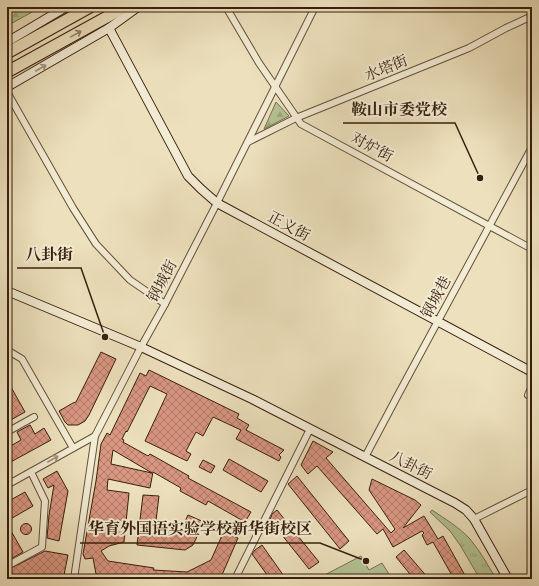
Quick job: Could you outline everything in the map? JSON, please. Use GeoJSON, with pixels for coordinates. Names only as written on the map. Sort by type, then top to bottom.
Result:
{"type":"FeatureCollection","features":[{"type":"Feature","properties":{"kind":"highway"},"geometry":{"type":"LineString","coordinates":[[7,53],[90,7]]}},
{"type":"Feature","properties":{"kind":"highway"},"geometry":{"type":"LineString","coordinates":[[7,72],[125,7]]}},
{"type":"Feature","properties":{"kind":"street"},"geometry":{"type":"LineString","coordinates":[[7,42],[66,7]]}},
{"type":"Feature","properties":{"kind":"street"},"geometry":{"type":"LineString","coordinates":[[7,88],[109,28],[138,7]]}},
{"type":"Feature","properties":{"kind":"street","name":"对炉街"},"geometry":{"type":"LineString","coordinates":[[226,7],[259,63],[301,124],[532,249]]}},
{"type":"Feature","properties":{"kind":"street","name":"钢城街"},"geometry":{"type":"LineString","coordinates":[[74,579],[95,436],[217,203],[315,7]]}},
{"type":"Feature","properties":{"kind":"street","name":"水塔街"},"geometry":{"type":"LineString","coordinates":[[248,142],[296,118],[469,48],[532,16]]}},
{"type":"Feature","properties":{"kind":"street","name":"正义街"},"geometry":{"type":"LineString","coordinates":[[109,28],[188,176],[217,203],[532,372]]}},
{"type":"Feature","properties":{"kind":"street"},"geometry":{"type":"LineString","coordinates":[[7,92],[73,208],[96,244],[130,280],[165,304]]}},
{"type":"Feature","properties":{"kind":"street","name":"钢城巷"},"geometry":{"type":"LineString","coordinates":[[365,457],[531,149]]}},
{"type":"Feature","properties":{"kind":"street","name":"八卦街"},"geometry":{"type":"LineString","coordinates":[[7,291],[141,347],[252,399],[455,503],[466,510],[474,519],[508,579]]}},
{"type":"Feature","properties":{"kind":"street"},"geometry":{"type":"LineString","coordinates":[[7,350],[22,359],[73,448]]}},
{"type":"Feature","properties":{"kind":"street"},"geometry":{"type":"LineString","coordinates":[[528,395],[532,386]]}},
{"type":"Feature","properties":{"kind":"street"},"geometry":{"type":"LineString","coordinates":[[7,432],[34,417]]}},
{"type":"Feature","properties":{"kind":"street"},"geometry":{"type":"LineString","coordinates":[[234,579],[310,429]]}},
{"type":"Feature","properties":{"kind":"street"},"geometry":{"type":"LineString","coordinates":[[7,485],[95,436]]}},
{"type":"Feature","properties":{"kind":"street"},"geometry":{"type":"LineString","coordinates":[[7,566],[42,547],[45,501],[31,472]]}},
{"type":"Feature","properties":{"kind":"street"},"geometry":{"type":"LineString","coordinates":[[474,519],[532,490]]}},
{"type":"Feature","properties":{"kind":"green space"},"geometry":{"type":"Polygon","coordinates":[[[7,7],[41,7],[7,26],[7,7]]]}},
{"type":"Feature","properties":{"kind":"green space"},"geometry":{"type":"Polygon","coordinates":[[[276,102],[289,116],[264,129],[276,102]]]}},
{"type":"Feature","properties":{"kind":"green space"},"geometry":{"type":"Polygon","coordinates":[[[432,510],[457,527],[470,539],[481,553],[496,579],[480,579],[460,545],[450,531],[430,512],[432,510]]]}},
{"type":"Feature","properties":{"kind":"green space"},"geometry":{"type":"Polygon","coordinates":[[[361,556],[369,570],[382,563],[392,579],[317,579],[361,556]]]}},
{"type":"Feature","properties":{"kind":"building"},"geometry":{"type":"Polygon","coordinates":[[[101,352],[116,359],[85,421],[78,425],[68,425],[59,411],[76,402],[101,352]]]}},
{"type":"Feature","properties":{"kind":"building"},"geometry":{"type":"Polygon","coordinates":[[[149,370],[239,414],[237,418],[249,425],[246,430],[284,450],[279,455],[281,457],[279,461],[236,439],[241,430],[213,417],[203,436],[196,432],[186,451],[191,454],[187,461],[145,441],[167,394],[150,386],[127,432],[126,431],[122,439],[124,440],[123,442],[148,456],[150,454],[189,476],[188,478],[251,512],[245,522],[208,501],[206,505],[180,491],[181,488],[153,472],[150,488],[108,479],[107,490],[129,493],[124,542],[109,546],[101,551],[108,561],[154,568],[153,570],[187,572],[211,560],[224,531],[238,538],[219,579],[126,579],[96,574],[93,558],[85,559],[83,554],[101,444],[107,433],[110,435],[140,373],[146,376],[149,370]],[[113,450],[111,464],[152,473],[113,450]]]}},
{"type":"Feature","properties":{"kind":"building"},"geometry":{"type":"Polygon","coordinates":[[[7,380],[25,412],[9,421],[7,417],[7,380]]]}},
{"type":"Feature","properties":{"kind":"building"},"geometry":{"type":"Polygon","coordinates":[[[30,425],[35,434],[44,428],[51,440],[7,464],[7,448],[21,440],[17,432],[30,425]]]}},
{"type":"Feature","properties":{"kind":"building"},"geometry":{"type":"Polygon","coordinates":[[[313,441],[333,452],[326,458],[391,533],[395,529],[369,490],[372,479],[415,500],[421,505],[403,528],[424,516],[438,539],[443,536],[467,579],[454,579],[433,542],[427,545],[422,535],[424,533],[422,531],[393,547],[383,529],[377,534],[317,466],[308,474],[301,465],[313,441]]]}},
{"type":"Feature","properties":{"kind":"building"},"geometry":{"type":"Polygon","coordinates":[[[229,459],[268,481],[261,492],[223,470],[229,459]]]}},
{"type":"Feature","properties":{"kind":"building"},"geometry":{"type":"Polygon","coordinates":[[[203,460],[215,466],[211,473],[199,467],[203,460]]]}},
{"type":"Feature","properties":{"kind":"building"},"geometry":{"type":"Polygon","coordinates":[[[57,471],[68,491],[59,541],[47,538],[54,485],[48,488],[43,479],[57,471]]]}},
{"type":"Feature","properties":{"kind":"building"},"geometry":{"type":"Polygon","coordinates":[[[297,476],[349,541],[340,549],[288,484],[297,476]]]}},
{"type":"Feature","properties":{"kind":"building"},"geometry":{"type":"Polygon","coordinates":[[[25,492],[33,506],[7,521],[7,502],[25,492]]]}},
{"type":"Feature","properties":{"kind":"building"},"geometry":{"type":"Polygon","coordinates":[[[143,495],[159,496],[155,529],[180,532],[188,515],[204,522],[193,545],[185,550],[137,545],[143,495]]]}},
{"type":"Feature","properties":{"kind":"building"},"geometry":{"type":"Polygon","coordinates":[[[277,510],[319,562],[309,569],[270,520],[272,514],[277,510]]]}},
{"type":"Feature","properties":{"kind":"building"},"geometry":{"type":"Polygon","coordinates":[[[7,524],[23,552],[7,561],[7,524]]]}},
{"type":"Feature","properties":{"kind":"building"},"geometry":{"type":"Polygon","coordinates":[[[24,524],[28,524],[30,525],[30,533],[24,534],[21,531],[21,527],[24,524]]]}},
{"type":"Feature","properties":{"kind":"building"},"geometry":{"type":"Polygon","coordinates":[[[262,545],[286,579],[270,579],[252,554],[262,545]]]}},
{"type":"Feature","properties":{"kind":"building"},"geometry":{"type":"Polygon","coordinates":[[[404,550],[429,579],[414,579],[396,557],[404,550]]]}},
{"type":"Feature","properties":{"kind":"building"},"geometry":{"type":"Polygon","coordinates":[[[45,551],[68,555],[64,575],[57,579],[7,579],[7,570],[45,551]]]}},
{"type":"Feature","properties":{"kind":"place","name":"鞍山市委党校"},"geometry":{"type":"Point","coordinates":[480,178]}},
{"type":"Feature","properties":{"kind":"place","name":"八卦街"},"geometry":{"type":"Point","coordinates":[105,337]}},
{"type":"Feature","properties":{"kind":"place","name":"华育外国语实验学校新华街校区"},"geometry":{"type":"Point","coordinates":[366,561]}}]}
